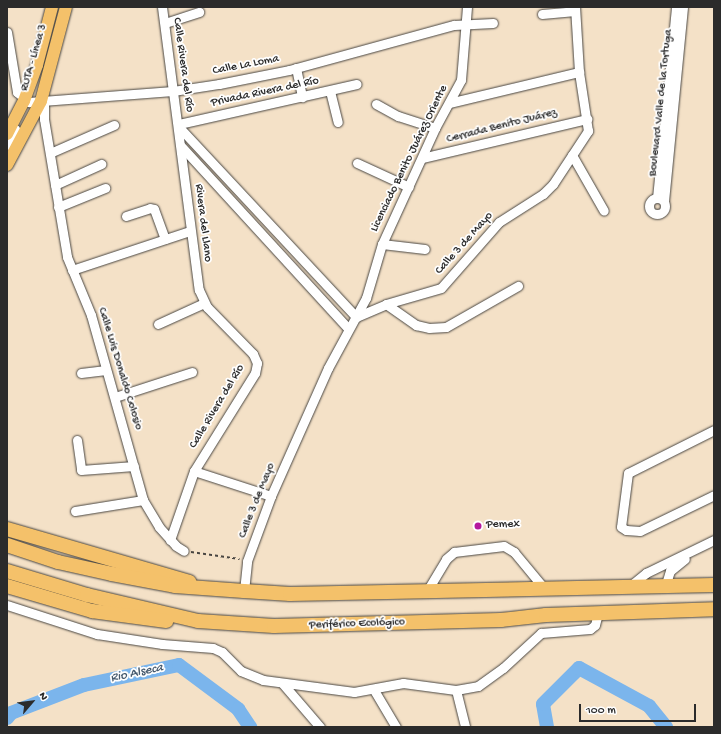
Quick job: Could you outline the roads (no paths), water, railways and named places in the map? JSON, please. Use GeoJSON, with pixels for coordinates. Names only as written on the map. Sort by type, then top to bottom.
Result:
{"type":"FeatureCollection","features":[{"type":"Feature","properties":{"kind":"highway"},"geometry":{"type":"LineString","coordinates":[[7,529],[89,555],[163,573],[208,589]]}},
{"type":"Feature","properties":{"kind":"highway"},"geometry":{"type":"LineString","coordinates":[[7,545],[84,569],[175,586],[290,594],[543,587],[665,587],[714,585]]}},
{"type":"Feature","properties":{"kind":"highway","name":"Periférico Ecológico"},"geometry":{"type":"LineString","coordinates":[[7,571],[87,596],[198,621],[274,626],[325,626],[501,620],[598,613],[714,609]]}},
{"type":"Feature","properties":{"kind":"highway"},"geometry":{"type":"LineString","coordinates":[[7,586],[92,612],[160,621],[198,621]]}},
{"type":"Feature","properties":{"kind":"main road"},"geometry":{"type":"LineString","coordinates":[[17,125],[35,101],[37,65],[52,7]]}},
{"type":"Feature","properties":{"kind":"main road"},"geometry":{"type":"LineString","coordinates":[[7,165],[17,125],[35,101],[66,7]]}},
{"type":"Feature","properties":{"kind":"street"},"geometry":{"type":"LineString","coordinates":[[8,38],[18,92],[35,101],[55,7]]}},
{"type":"Feature","properties":{"kind":"street","name":"RUTA - Línea 3"},"geometry":{"type":"LineString","coordinates":[[35,101],[48,64],[61,7]]}},
{"type":"Feature","properties":{"kind":"street","name":"Calle Rivera del Río"},"geometry":{"type":"LineString","coordinates":[[162,7],[181,146]]}},
{"type":"Feature","properties":{"kind":"street","name":"Licenciado Benito Juárez Oriente"},"geometry":{"type":"LineString","coordinates":[[356,317],[366,298],[382,244],[435,128],[462,75],[467,7]]}},
{"type":"Feature","properties":{"kind":"street","name":"Boulevard Valle de la Tortuga"},"geometry":{"type":"LineString","coordinates":[[676,7],[660,200],[683,7]]}},
{"type":"Feature","properties":{"kind":"street"},"geometry":{"type":"LineString","coordinates":[[542,14],[575,9]]}},
{"type":"Feature","properties":{"kind":"street","name":"Calle 3 de Mayo"},"geometry":{"type":"LineString","coordinates":[[244,591],[247,561],[271,496],[348,328],[356,317],[386,304],[441,288],[499,222],[549,189],[587,134],[587,118],[579,72],[575,9]]}},
{"type":"Feature","properties":{"kind":"street"},"geometry":{"type":"LineString","coordinates":[[165,22],[199,12]]}},
{"type":"Feature","properties":{"kind":"street","name":"Calle La Loma"},"geometry":{"type":"LineString","coordinates":[[35,101],[173,91],[296,68],[408,36],[466,24],[493,23]]}},
{"type":"Feature","properties":{"kind":"street"},"geometry":{"type":"LineString","coordinates":[[296,68],[302,97]]}},
{"type":"Feature","properties":{"kind":"street"},"geometry":{"type":"LineString","coordinates":[[449,103],[579,72]]}},
{"type":"Feature","properties":{"kind":"street","name":"Privada Rivera del Río"},"geometry":{"type":"LineString","coordinates":[[179,125],[356,84]]}},
{"type":"Feature","properties":{"kind":"street"},"geometry":{"type":"LineString","coordinates":[[330,91],[338,122]]}},
{"type":"Feature","properties":{"kind":"street","name":"Calle Luis Donaldo Colosio"},"geometry":{"type":"LineString","coordinates":[[35,101],[44,119],[64,246],[72,270],[88,306],[143,500],[150,514],[170,540],[184,551]]}},
{"type":"Feature","properties":{"kind":"street"},"geometry":{"type":"LineString","coordinates":[[376,104],[398,116],[435,128]]}},
{"type":"Feature","properties":{"kind":"street","name":"Cerrada Benito Juárez"},"geometry":{"type":"LineString","coordinates":[[422,158],[587,118]]}},
{"type":"Feature","properties":{"kind":"street"},"geometry":{"type":"LineString","coordinates":[[17,125],[44,119]]}},
{"type":"Feature","properties":{"kind":"street"},"geometry":{"type":"LineString","coordinates":[[7,145],[17,125]]}},
{"type":"Feature","properties":{"kind":"street"},"geometry":{"type":"LineString","coordinates":[[7,157],[17,125]]}},
{"type":"Feature","properties":{"kind":"street"},"geometry":{"type":"LineString","coordinates":[[50,153],[114,125]]}},
{"type":"Feature","properties":{"kind":"street","name":"Calle Rivera del Río"},"geometry":{"type":"LineString","coordinates":[[179,125],[249,203],[356,317]]}},
{"type":"Feature","properties":{"kind":"street"},"geometry":{"type":"LineString","coordinates":[[181,146],[348,328]]}},
{"type":"Feature","properties":{"kind":"street","name":"Rivera del Llano"},"geometry":{"type":"LineString","coordinates":[[181,146],[190,231],[199,290],[204,303]]}},
{"type":"Feature","properties":{"kind":"street"},"geometry":{"type":"LineString","coordinates":[[572,155],[604,211]]}},
{"type":"Feature","properties":{"kind":"street"},"geometry":{"type":"LineString","coordinates":[[357,163],[409,187]]}},
{"type":"Feature","properties":{"kind":"street"},"geometry":{"type":"LineString","coordinates":[[55,185],[101,164]]}},
{"type":"Feature","properties":{"kind":"street"},"geometry":{"type":"LineString","coordinates":[[58,207],[105,188]]}},
{"type":"Feature","properties":{"kind":"street"},"geometry":{"type":"LineString","coordinates":[[240,211],[249,203]]}},
{"type":"Feature","properties":{"kind":"street"},"geometry":{"type":"LineString","coordinates":[[126,216],[150,208],[154,209],[165,239]]}},
{"type":"Feature","properties":{"kind":"street"},"geometry":{"type":"LineString","coordinates":[[72,270],[190,231]]}},
{"type":"Feature","properties":{"kind":"street"},"geometry":{"type":"LineString","coordinates":[[382,244],[425,249]]}},
{"type":"Feature","properties":{"kind":"street"},"geometry":{"type":"LineString","coordinates":[[301,276],[310,267]]}},
{"type":"Feature","properties":{"kind":"street"},"geometry":{"type":"LineString","coordinates":[[386,304],[416,325],[429,328],[446,327],[518,286]]}},
{"type":"Feature","properties":{"kind":"street"},"geometry":{"type":"LineString","coordinates":[[158,324],[204,303]]}},
{"type":"Feature","properties":{"kind":"street","name":"Calle Rivera del Río"},"geometry":{"type":"LineString","coordinates":[[170,540],[194,471],[256,368],[253,354],[204,303]]}},
{"type":"Feature","properties":{"kind":"street"},"geometry":{"type":"LineString","coordinates":[[81,372],[106,370]]}},
{"type":"Feature","properties":{"kind":"street"},"geometry":{"type":"LineString","coordinates":[[115,397],[192,372]]}},
{"type":"Feature","properties":{"kind":"street"},"geometry":{"type":"LineString","coordinates":[[714,430],[628,473],[620,522],[626,530],[640,531],[714,495]]}},
{"type":"Feature","properties":{"kind":"street"},"geometry":{"type":"LineString","coordinates":[[77,440],[81,470],[134,466]]}},
{"type":"Feature","properties":{"kind":"street"},"geometry":{"type":"LineString","coordinates":[[194,471],[271,496]]}},
{"type":"Feature","properties":{"kind":"street"},"geometry":{"type":"LineString","coordinates":[[75,511],[143,500]]}},
{"type":"Feature","properties":{"kind":"street"},"geometry":{"type":"LineString","coordinates":[[630,586],[646,573],[714,540]]}},
{"type":"Feature","properties":{"kind":"street"},"geometry":{"type":"LineString","coordinates":[[665,587],[670,571],[703,545]]}},
{"type":"Feature","properties":{"kind":"street"},"geometry":{"type":"LineString","coordinates":[[427,591],[446,559],[454,552],[504,546],[514,552],[543,587]]}},
{"type":"Feature","properties":{"kind":"street"},"geometry":{"type":"LineString","coordinates":[[7,605],[97,634],[162,644],[213,648],[248,675],[283,684],[344,691],[374,690],[403,683],[456,690],[478,686],[541,633],[590,629],[595,625],[598,613]]}},
{"type":"Feature","properties":{"kind":"street"},"geometry":{"type":"LineString","coordinates":[[283,684],[320,727]]}},
{"type":"Feature","properties":{"kind":"street"},"geometry":{"type":"LineString","coordinates":[[374,690],[396,727]]}},
{"type":"Feature","properties":{"kind":"street"},"geometry":{"type":"LineString","coordinates":[[456,690],[465,727]]}},
{"type":"Feature","properties":{"kind":"waterway","name":"Rio Alseca"},"geometry":{"type":"LineString","coordinates":[[7,718],[11,713],[84,685],[179,665],[238,709],[250,727]]}},
{"type":"Feature","properties":{"kind":"waterway","name":"Rio Alseca"},"geometry":{"type":"LineString","coordinates":[[547,727],[543,704],[579,668],[649,706],[666,727]]}},
{"type":"Feature","properties":{"kind":"place","name":"Pemex"},"geometry":{"type":"Point","coordinates":[478,526]}}]}
